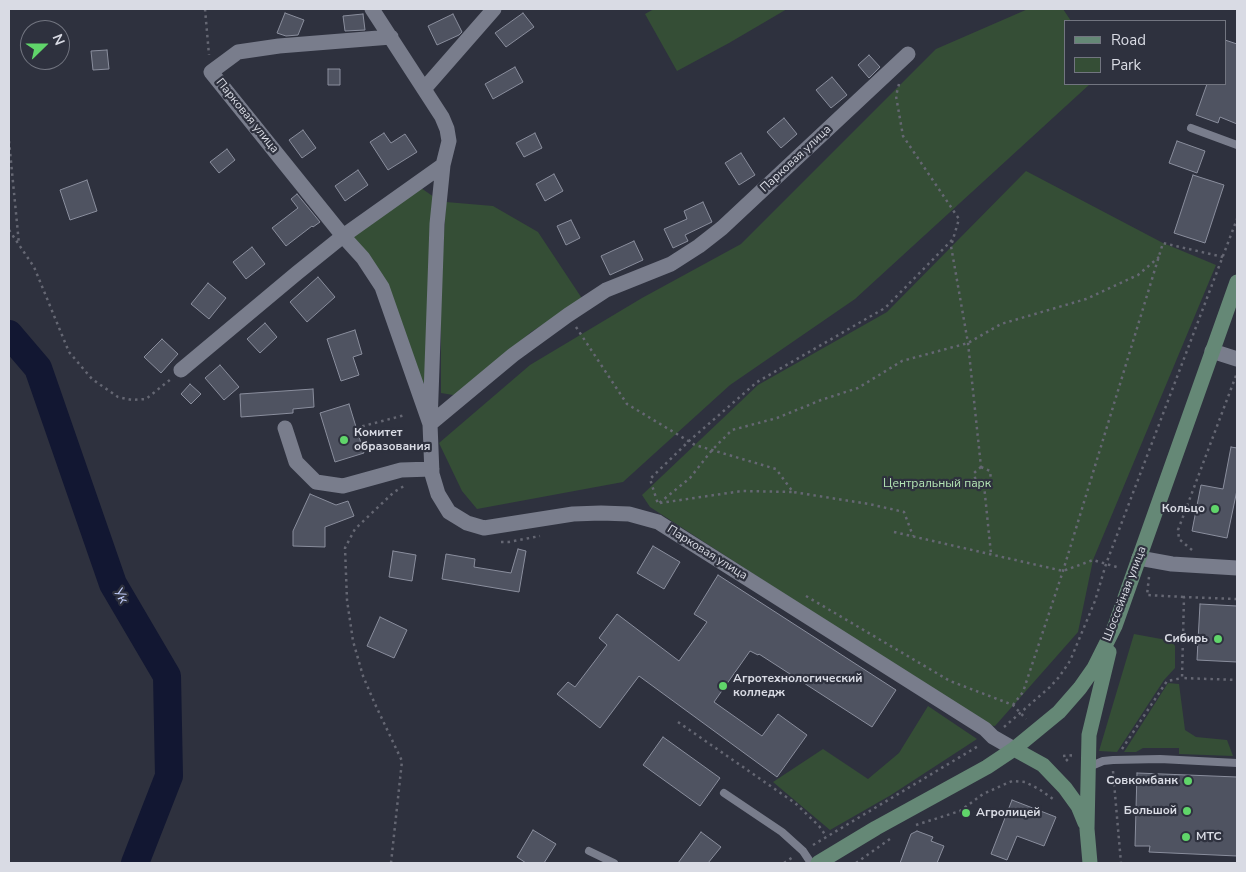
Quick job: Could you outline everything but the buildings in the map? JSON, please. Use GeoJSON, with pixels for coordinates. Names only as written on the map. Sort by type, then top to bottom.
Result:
{"type":"FeatureCollection","features":[{"type":"Feature","properties":{"kind":"main road","name":"Шоссейная улица"},"geometry":{"type":"LineString","coordinates":[[818,863],[987,767],[1014,749],[1059,712],[1080,688],[1094,668],[1115,626],[1237,282]]}},
{"type":"Feature","properties":{"kind":"main road"},"geometry":{"type":"LineString","coordinates":[[1090,863],[1087,829],[1089,735],[1115,626]]}},
{"type":"Feature","properties":{"kind":"main road"},"geometry":{"type":"LineString","coordinates":[[1014,749],[1043,765],[1065,788],[1078,806],[1087,829]]}},
{"type":"Feature","properties":{"kind":"street","name":"Парковая улица"},"geometry":{"type":"LineString","coordinates":[[372,9],[442,117],[449,141],[443,165],[437,224],[430,424],[432,469],[438,494],[450,512],[467,523],[484,528],[573,514],[601,513],[629,514],[658,522],[1014,749]]}},
{"type":"Feature","properties":{"kind":"street"},"geometry":{"type":"LineString","coordinates":[[424,89],[494,9]]}},
{"type":"Feature","properties":{"kind":"street","name":"Парковая улица"},"geometry":{"type":"LineString","coordinates":[[391,37],[279,46],[238,52],[211,72],[343,236],[363,258],[382,287],[430,424]]}},
{"type":"Feature","properties":{"kind":"street","name":"Парковая улица"},"geometry":{"type":"LineString","coordinates":[[430,424],[513,356],[568,315],[606,290],[671,264],[698,246],[729,222],[908,54]]}},
{"type":"Feature","properties":{"kind":"street"},"geometry":{"type":"LineString","coordinates":[[181,370],[343,236],[443,165]]}},
{"type":"Feature","properties":{"kind":"street"},"geometry":{"type":"LineString","coordinates":[[1212,351],[1237,359]]}},
{"type":"Feature","properties":{"kind":"street"},"geometry":{"type":"LineString","coordinates":[[285,428],[296,462],[316,482],[342,486],[401,470],[432,469]]}},
{"type":"Feature","properties":{"kind":"street"},"geometry":{"type":"LineString","coordinates":[[1139,558],[1172,564],[1237,568]]}},
{"type":"Feature","properties":{"kind":"lane"},"geometry":{"type":"LineString","coordinates":[[1191,128],[1237,145]]}},
{"type":"Feature","properties":{"kind":"lane"},"geometry":{"type":"LineString","coordinates":[[1089,767],[1103,761],[1113,760],[1160,759],[1237,762]]}},
{"type":"Feature","properties":{"kind":"lane"},"geometry":{"type":"LineString","coordinates":[[724,793],[782,832],[803,850],[811,863]]}},
{"type":"Feature","properties":{"kind":"lane"},"geometry":{"type":"LineString","coordinates":[[589,850],[614,863]]}},
{"type":"Feature","properties":{"kind":"path"},"geometry":{"type":"LineString","coordinates":[[205,9],[211,72]]}},
{"type":"Feature","properties":{"kind":"path"},"geometry":{"type":"LineString","coordinates":[[901,79],[896,96],[903,136],[959,218],[951,246],[968,343],[981,468]]}},
{"type":"Feature","properties":{"kind":"path"},"geometry":{"type":"LineString","coordinates":[[9,141],[19,245]]}},
{"type":"Feature","properties":{"kind":"path"},"geometry":{"type":"LineString","coordinates":[[1003,728],[1054,682],[1070,661],[1095,601],[1106,564],[1237,219]]}},
{"type":"Feature","properties":{"kind":"path"},"geometry":{"type":"LineString","coordinates":[[9,230],[34,268],[69,352],[92,379],[118,397],[132,400],[146,399],[181,370]]}},
{"type":"Feature","properties":{"kind":"path"},"geometry":{"type":"LineString","coordinates":[[666,509],[658,504],[650,480],[689,441],[756,382],[885,308],[952,240]]}},
{"type":"Feature","properties":{"kind":"path"},"geometry":{"type":"LineString","coordinates":[[1013,705],[1023,692],[1063,571],[1163,243],[1224,256]]}},
{"type":"Feature","properties":{"kind":"path"},"geometry":{"type":"LineString","coordinates":[[658,504],[690,478],[712,450],[732,430],[777,418],[821,400],[858,388],[902,361],[968,343],[1001,324],[1086,299],[1138,275],[1159,257]]}},
{"type":"Feature","properties":{"kind":"path"},"geometry":{"type":"LineString","coordinates":[[568,315],[627,404],[689,441],[776,470],[793,492]]}},
{"type":"Feature","properties":{"kind":"path"},"geometry":{"type":"LineString","coordinates":[[1196,555],[1179,538],[1178,530],[1237,371]]}},
{"type":"Feature","properties":{"kind":"path"},"geometry":{"type":"LineString","coordinates":[[356,428],[404,416]]}},
{"type":"Feature","properties":{"kind":"path"},"geometry":{"type":"LineString","coordinates":[[981,468],[990,471],[991,480],[984,485]]}},
{"type":"Feature","properties":{"kind":"path"},"geometry":{"type":"LineString","coordinates":[[981,468],[974,473],[976,482],[984,485]]}},
{"type":"Feature","properties":{"kind":"path"},"geometry":{"type":"LineString","coordinates":[[391,863],[402,761],[374,704],[363,676],[353,640],[347,600],[345,548],[355,529],[394,492],[408,484]]}},
{"type":"Feature","properties":{"kind":"path"},"geometry":{"type":"LineString","coordinates":[[984,485],[991,554]]}},
{"type":"Feature","properties":{"kind":"path"},"geometry":{"type":"LineString","coordinates":[[658,504],[742,491],[793,492],[870,504],[904,512],[913,536]]}},
{"type":"Feature","properties":{"kind":"path"},"geometry":{"type":"LineString","coordinates":[[894,532],[1063,571],[1093,560],[1106,564]]}},
{"type":"Feature","properties":{"kind":"path"},"geometry":{"type":"LineString","coordinates":[[806,596],[950,681],[1013,705],[1026,719]]}},
{"type":"Feature","properties":{"kind":"path"},"geometry":{"type":"LineString","coordinates":[[1237,599],[1184,597],[1182,678],[1237,680]]}},
{"type":"Feature","properties":{"kind":"path"},"geometry":{"type":"LineString","coordinates":[[678,722],[795,803],[819,826],[826,837]]}},
{"type":"Feature","properties":{"kind":"path"},"geometry":{"type":"LineString","coordinates":[[784,863],[985,742]]}},
{"type":"Feature","properties":{"kind":"path"},"geometry":{"type":"LineString","coordinates":[[1066,761],[1072,755]]}},
{"type":"Feature","properties":{"kind":"path"},"geometry":{"type":"LineString","coordinates":[[912,827],[960,811],[998,785],[1012,781],[1025,782],[1041,787],[1055,801]]}},
{"type":"Feature","properties":{"kind":"path"},"geometry":{"type":"LineString","coordinates":[[856,863],[892,838]]}},
{"type":"Feature","properties":{"kind":"green space"},"geometry":{"type":"Polygon","coordinates":[[[654,9],[787,9],[677,71],[645,14],[654,9]]]}},
{"type":"Feature","properties":{"kind":"green space"},"geometry":{"type":"Polygon","coordinates":[[[1028,9],[1063,9],[1070,20],[1064,20],[1064,85],[1089,85],[855,299],[730,385],[623,482],[477,509],[462,491],[439,443],[530,365],[642,298],[741,244],[936,49],[1028,9]]]}},
{"type":"Feature","properties":{"kind":"green space","name":"Центральный парк"},"geometry":{"type":"Polygon","coordinates":[[[1026,171],[1163,243],[1216,265],[1093,560],[1078,632],[995,726],[987,725],[650,507],[642,495],[758,385],[887,312],[1026,171]]]}},
{"type":"Feature","properties":{"kind":"green space"},"geometry":{"type":"Polygon","coordinates":[[[421,188],[434,197],[426,388],[351,237],[421,188]]]}},
{"type":"Feature","properties":{"kind":"green space"},"geometry":{"type":"Polygon","coordinates":[[[446,202],[493,206],[538,232],[583,300],[531,332],[459,396],[441,393],[441,283],[446,202]]]}},
{"type":"Feature","properties":{"kind":"green space"},"geometry":{"type":"Polygon","coordinates":[[[1134,634],[1172,641],[1175,646],[1175,668],[1164,680],[1117,752],[1099,751],[1134,634]]]}},
{"type":"Feature","properties":{"kind":"green space"},"geometry":{"type":"Polygon","coordinates":[[[1168,683],[1179,684],[1185,730],[1196,737],[1227,740],[1233,756],[1179,754],[1179,748],[1143,748],[1136,752],[1124,752],[1168,683]]]}},
{"type":"Feature","properties":{"kind":"green space"},"geometry":{"type":"Polygon","coordinates":[[[928,706],[977,739],[891,795],[830,830],[773,782],[823,749],[868,779],[899,753],[928,706]]]}},
{"type":"Feature","properties":{"kind":"waterway","name":"Ук"},"geometry":{"type":"LineString","coordinates":[[9,334],[38,368],[113,584],[167,676],[169,776],[135,863]]}},
{"type":"Feature","properties":{"kind":"place","name":"Комитет образования"},"geometry":{"type":"Point","coordinates":[344,440]}},
{"type":"Feature","properties":{"kind":"place","name":"Кольцо"},"geometry":{"type":"Point","coordinates":[1215,509]}},
{"type":"Feature","properties":{"kind":"place","name":"Сибирь"},"geometry":{"type":"Point","coordinates":[1218,639]}},
{"type":"Feature","properties":{"kind":"place","name":"Агротехнологический колледж"},"geometry":{"type":"Point","coordinates":[723,686]}},
{"type":"Feature","properties":{"kind":"place","name":"Совкомбанк"},"geometry":{"type":"Point","coordinates":[1188,781]}},
{"type":"Feature","properties":{"kind":"place","name":"Большой"},"geometry":{"type":"Point","coordinates":[1187,811]}},
{"type":"Feature","properties":{"kind":"place","name":"Агролицей"},"geometry":{"type":"Point","coordinates":[966,813]}},
{"type":"Feature","properties":{"kind":"place","name":"МТС"},"geometry":{"type":"Point","coordinates":[1186,837]}}]}
